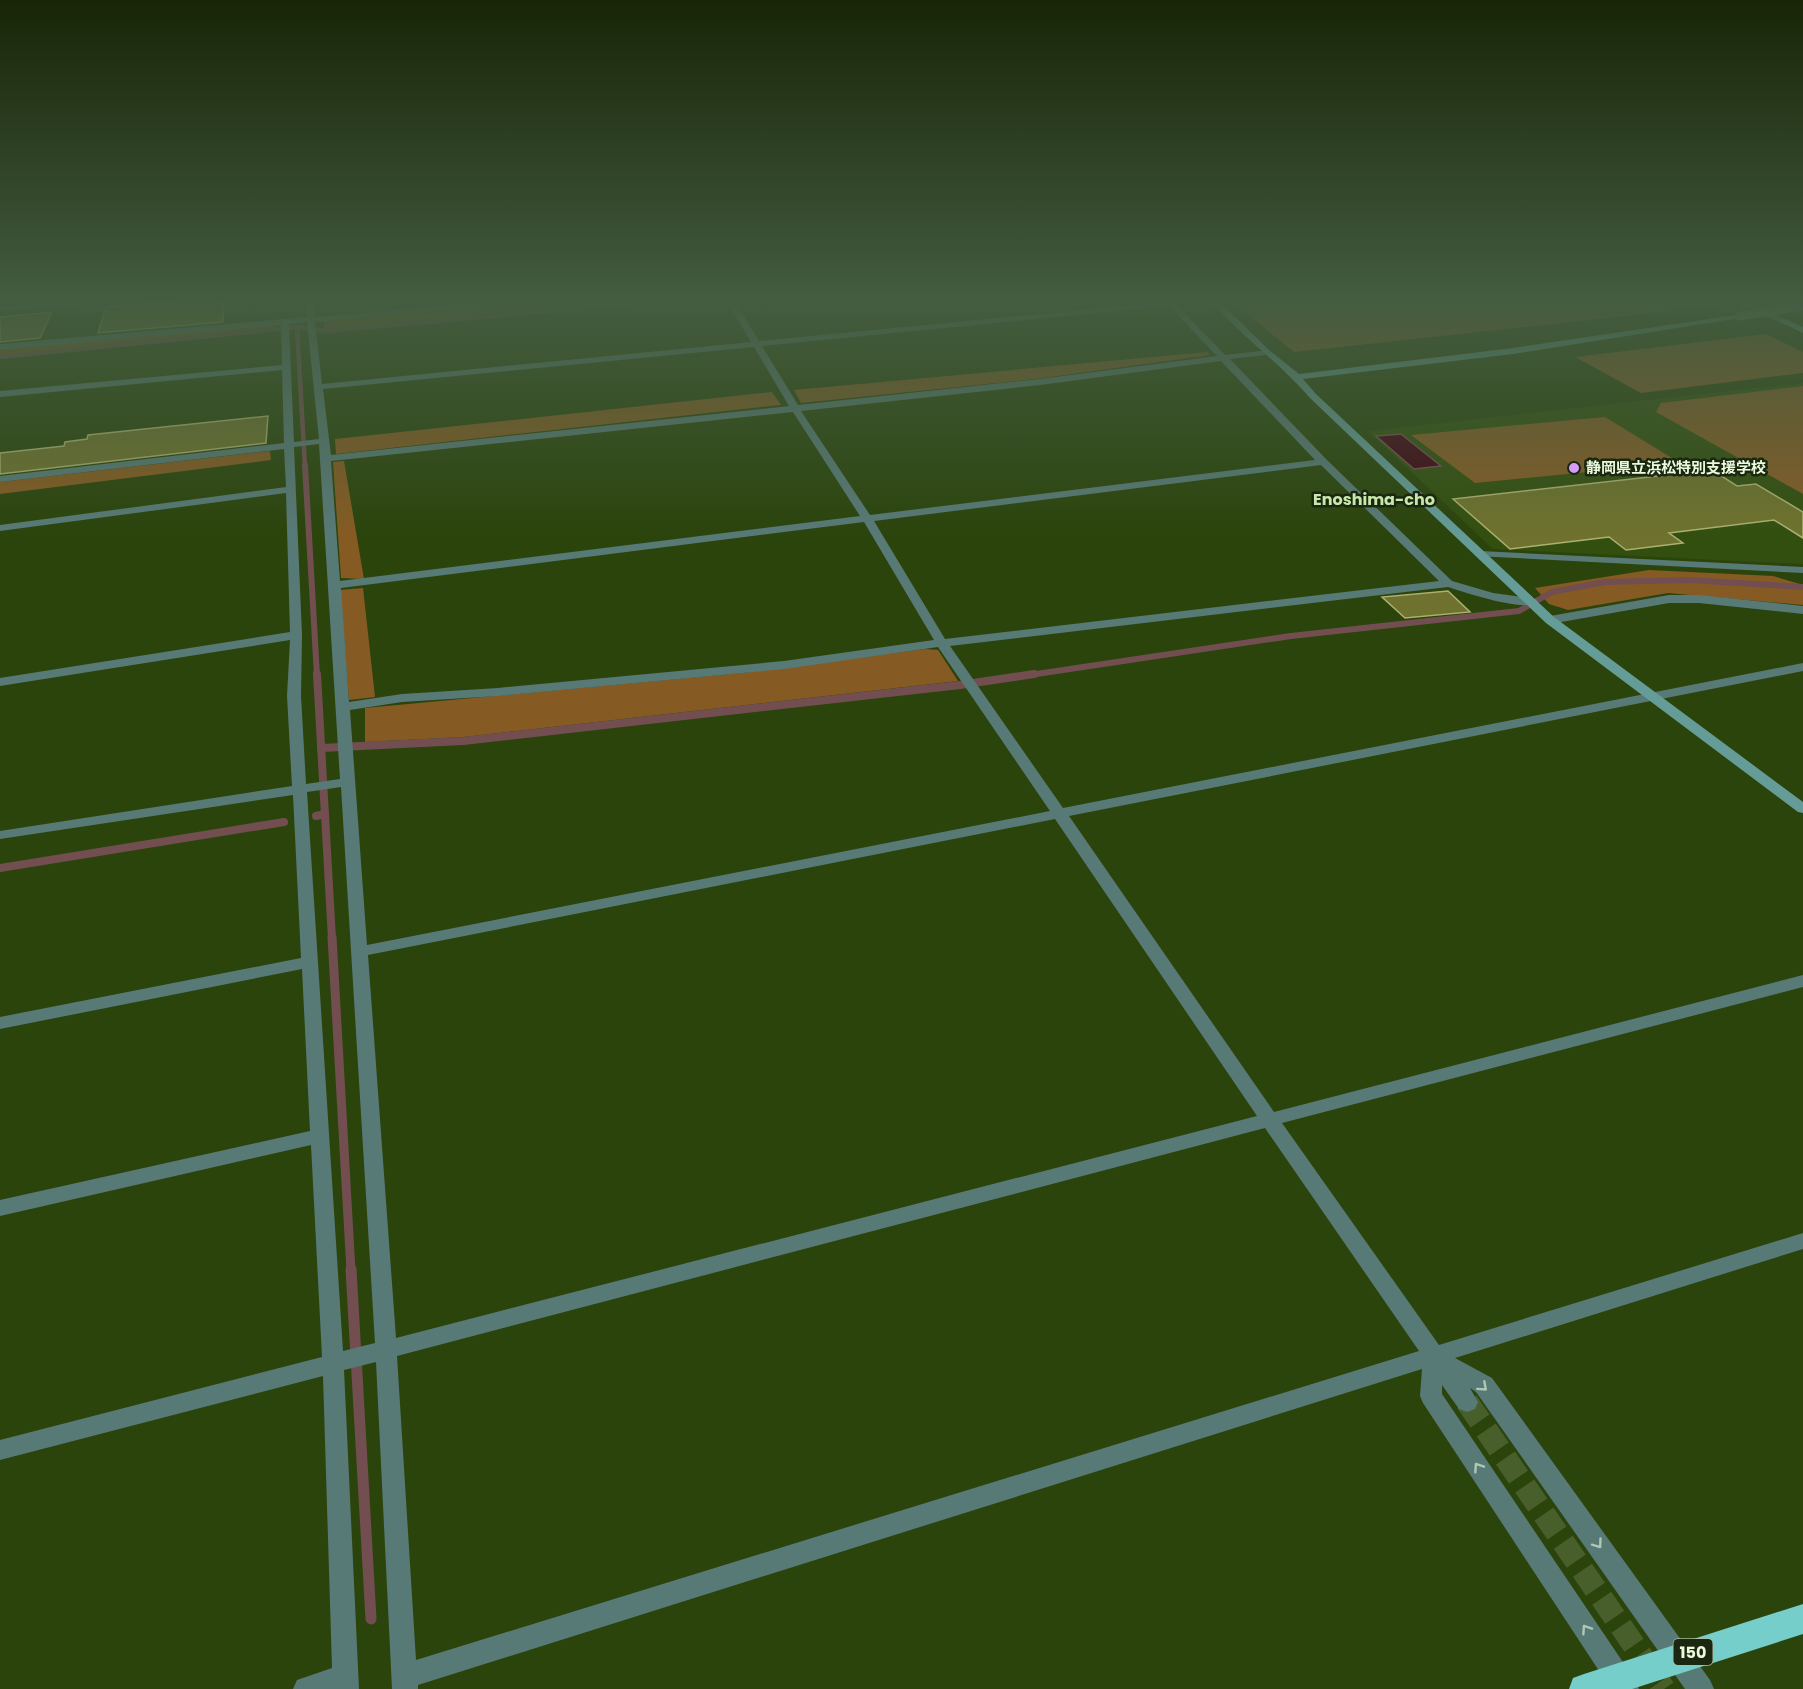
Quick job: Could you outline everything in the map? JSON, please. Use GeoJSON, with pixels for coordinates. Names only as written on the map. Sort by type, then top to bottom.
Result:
{"type":"FeatureCollection","features":[{"type":"Feature","properties":{"kind":"highway","name":"150"},"geometry":{"type":"LineString","coordinates":[[1584,1689],[1622,1684],[1678,1657],[1803,1619]]}},
{"type":"Feature","properties":{"kind":"street"},"geometry":{"type":"LineString","coordinates":[[0,394],[150,380]]}},
{"type":"Feature","properties":{"kind":"street"},"geometry":{"type":"LineString","coordinates":[[286,380],[296,635],[294,696],[307,788],[310,962],[333,1363],[346,1683],[306,1689]]}},
{"type":"Feature","properties":{"kind":"street"},"geometry":{"type":"LineString","coordinates":[[317,380],[326,459],[335,585],[342,783],[358,952],[386,1350],[405,1683],[1803,1241]]}},
{"type":"Feature","properties":{"kind":"street"},"geometry":{"type":"LineString","coordinates":[[318,387],[391,380]]}},
{"type":"Feature","properties":{"kind":"street"},"geometry":{"type":"LineString","coordinates":[[778,380],[867,519],[941,642],[1433,1357],[1467,1402]]}},
{"type":"Feature","properties":{"kind":"street"},"geometry":{"type":"LineString","coordinates":[[326,459],[1057,380]]}},
{"type":"Feature","properties":{"kind":"street"},"geometry":{"type":"LineString","coordinates":[[1243,380],[1323,462],[1448,583]]}},
{"type":"Feature","properties":{"kind":"street"},"geometry":{"type":"LineString","coordinates":[[1299,380],[1313,396],[1550,620],[1650,697],[1803,809]]}},
{"type":"Feature","properties":{"kind":"street"},"geometry":{"type":"LineString","coordinates":[[0,479],[324,441]]}},
{"type":"Feature","properties":{"kind":"street"},"geometry":{"type":"LineString","coordinates":[[335,585],[1323,462]]}},
{"type":"Feature","properties":{"kind":"street"},"geometry":{"type":"LineString","coordinates":[[0,528],[291,489]]}},
{"type":"Feature","properties":{"kind":"street"},"geometry":{"type":"LineString","coordinates":[[1480,554],[1803,570]]}},
{"type":"Feature","properties":{"kind":"street"},"geometry":{"type":"LineString","coordinates":[[341,706],[402,698],[498,692],[784,665],[941,642],[1448,583],[1492,596],[1532,602]]}},
{"type":"Feature","properties":{"kind":"street"},"geometry":{"type":"LineString","coordinates":[[1550,620],[1669,599],[1699,599],[1803,609]]}},
{"type":"Feature","properties":{"kind":"street"},"geometry":{"type":"LineString","coordinates":[[0,682],[296,635]]}},
{"type":"Feature","properties":{"kind":"street"},"geometry":{"type":"LineString","coordinates":[[358,952],[1803,667]]}},
{"type":"Feature","properties":{"kind":"street"},"geometry":{"type":"LineString","coordinates":[[0,835],[342,783]]}},
{"type":"Feature","properties":{"kind":"street"},"geometry":{"type":"LineString","coordinates":[[0,1023],[310,962]]}},
{"type":"Feature","properties":{"kind":"street"},"geometry":{"type":"LineString","coordinates":[[0,1450],[1803,981]]}},
{"type":"Feature","properties":{"kind":"street"},"geometry":{"type":"LineString","coordinates":[[0,1208],[319,1136]]}},
{"type":"Feature","properties":{"kind":"street"},"geometry":{"type":"LineString","coordinates":[[1433,1357],[1484,1385],[1701,1689]]}},
{"type":"Feature","properties":{"kind":"street"},"geometry":{"type":"LineString","coordinates":[[1433,1357],[1431,1396],[1622,1684]]}},
{"type":"Feature","properties":{"kind":"shaded area"},"geometry":{"type":"Polygon","coordinates":[[[905,380],[1028,380],[801,403],[794,390],[905,380]]]}},
{"type":"Feature","properties":{"kind":"shaded area"},"geometry":{"type":"Polygon","coordinates":[[[1617,380],[1748,380],[1641,393],[1617,380]]]}},
{"type":"Feature","properties":{"kind":"shaded area","name":"静岡県立浜松特別支援学校"},"geometry":{"type":"Polygon","coordinates":[[[1803,383],[1803,564],[1493,549],[1368,431],[1803,383]]]}},
{"type":"Feature","properties":{"kind":"shaded area"},"geometry":{"type":"Polygon","coordinates":[[[1803,386],[1803,494],[1656,412],[1661,403],[1803,386]]]}},
{"type":"Feature","properties":{"kind":"shaded area"},"geometry":{"type":"Polygon","coordinates":[[[772,392],[781,405],[336,454],[335,439],[772,392]]]}},
{"type":"Feature","properties":{"kind":"shaded area"},"geometry":{"type":"Polygon","coordinates":[[[1605,417],[1680,463],[1475,483],[1411,435],[1605,417]]]}},
{"type":"Feature","properties":{"kind":"shaded area"},"geometry":{"type":"Polygon","coordinates":[[[1401,434],[1441,466],[1414,469],[1376,436],[1401,434]]]}},
{"type":"Feature","properties":{"kind":"shaded area"},"geometry":{"type":"Polygon","coordinates":[[[270,451],[271,460],[0,494],[0,482],[270,451]]]}},
{"type":"Feature","properties":{"kind":"shaded area"},"geometry":{"type":"Polygon","coordinates":[[[344,461],[364,579],[341,578],[333,462],[344,461]]]}},
{"type":"Feature","properties":{"kind":"shaded area"},"geometry":{"type":"Polygon","coordinates":[[[1649,570],[1773,576],[1803,585],[1803,605],[1668,593],[1568,610],[1549,604],[1535,588],[1649,570]]]}},
{"type":"Feature","properties":{"kind":"shaded area"},"geometry":{"type":"Polygon","coordinates":[[[363,588],[375,697],[349,700],[340,590],[363,588]]]}},
{"type":"Feature","properties":{"kind":"shaded area"},"geometry":{"type":"Polygon","coordinates":[[[925,649],[938,650],[958,681],[464,737],[365,742],[365,708],[751,672],[925,649]]]}},
{"type":"Feature","properties":{"kind":"building"},"geometry":{"type":"Polygon","coordinates":[[[268,416],[266,443],[0,474],[0,453],[64,446],[65,442],[87,439],[88,435],[268,416]]]}},
{"type":"Feature","properties":{"kind":"building"},"geometry":{"type":"Polygon","coordinates":[[[1712,470],[1737,486],[1756,484],[1803,512],[1803,538],[1774,520],[1669,533],[1683,543],[1626,550],[1609,537],[1510,549],[1453,499],[1712,470]]]}},
{"type":"Feature","properties":{"kind":"building"},"geometry":{"type":"Polygon","coordinates":[[[1448,591],[1470,612],[1405,618],[1382,597],[1448,591]]]}},
{"type":"Feature","properties":{"kind":"waterway"},"geometry":{"type":"LineString","coordinates":[[300,380],[305,467]]}},
{"type":"Feature","properties":{"kind":"waterway"},"geometry":{"type":"LineString","coordinates":[[305,465],[317,676]]}},
{"type":"Feature","properties":{"kind":"waterway"},"geometry":{"type":"LineString","coordinates":[[1023,676],[1291,636],[1519,611],[1552,592],[1605,582],[1688,580],[1803,587]]}},
{"type":"Feature","properties":{"kind":"waterway"},"geometry":{"type":"LineString","coordinates":[[317,674],[321,748]]}},
{"type":"Feature","properties":{"kind":"waterway"},"geometry":{"type":"LineString","coordinates":[[321,748],[463,741],[960,685],[1034,674]]}},
{"type":"Feature","properties":{"kind":"waterway"},"geometry":{"type":"LineString","coordinates":[[321,748],[325,814]]}},
{"type":"Feature","properties":{"kind":"waterway"},"geometry":{"type":"LineString","coordinates":[[316,816],[325,814]]}},
{"type":"Feature","properties":{"kind":"waterway"},"geometry":{"type":"LineString","coordinates":[[325,814],[332,939]]}},
{"type":"Feature","properties":{"kind":"waterway"},"geometry":{"type":"LineString","coordinates":[[0,868],[284,822]]}},
{"type":"Feature","properties":{"kind":"waterway"},"geometry":{"type":"LineString","coordinates":[[332,937],[351,1271]]}},
{"type":"Feature","properties":{"kind":"waterway"},"geometry":{"type":"LineString","coordinates":[[351,1269],[371,1619]]}},
{"type":"Feature","properties":{"kind":"tunnel"},"geometry":{"type":"LineString","coordinates":[[1467,1402],[1664,1689]]}},
{"type":"Feature","properties":{"kind":"place","name":"静岡県立浜松特別支援学校"},"geometry":{"type":"Point","coordinates":[1574,468]}},
{"type":"Feature","properties":{"kind":"district","name":"Enoshima-cho"},"geometry":{"type":"Point","coordinates":[1374,499]}}]}
